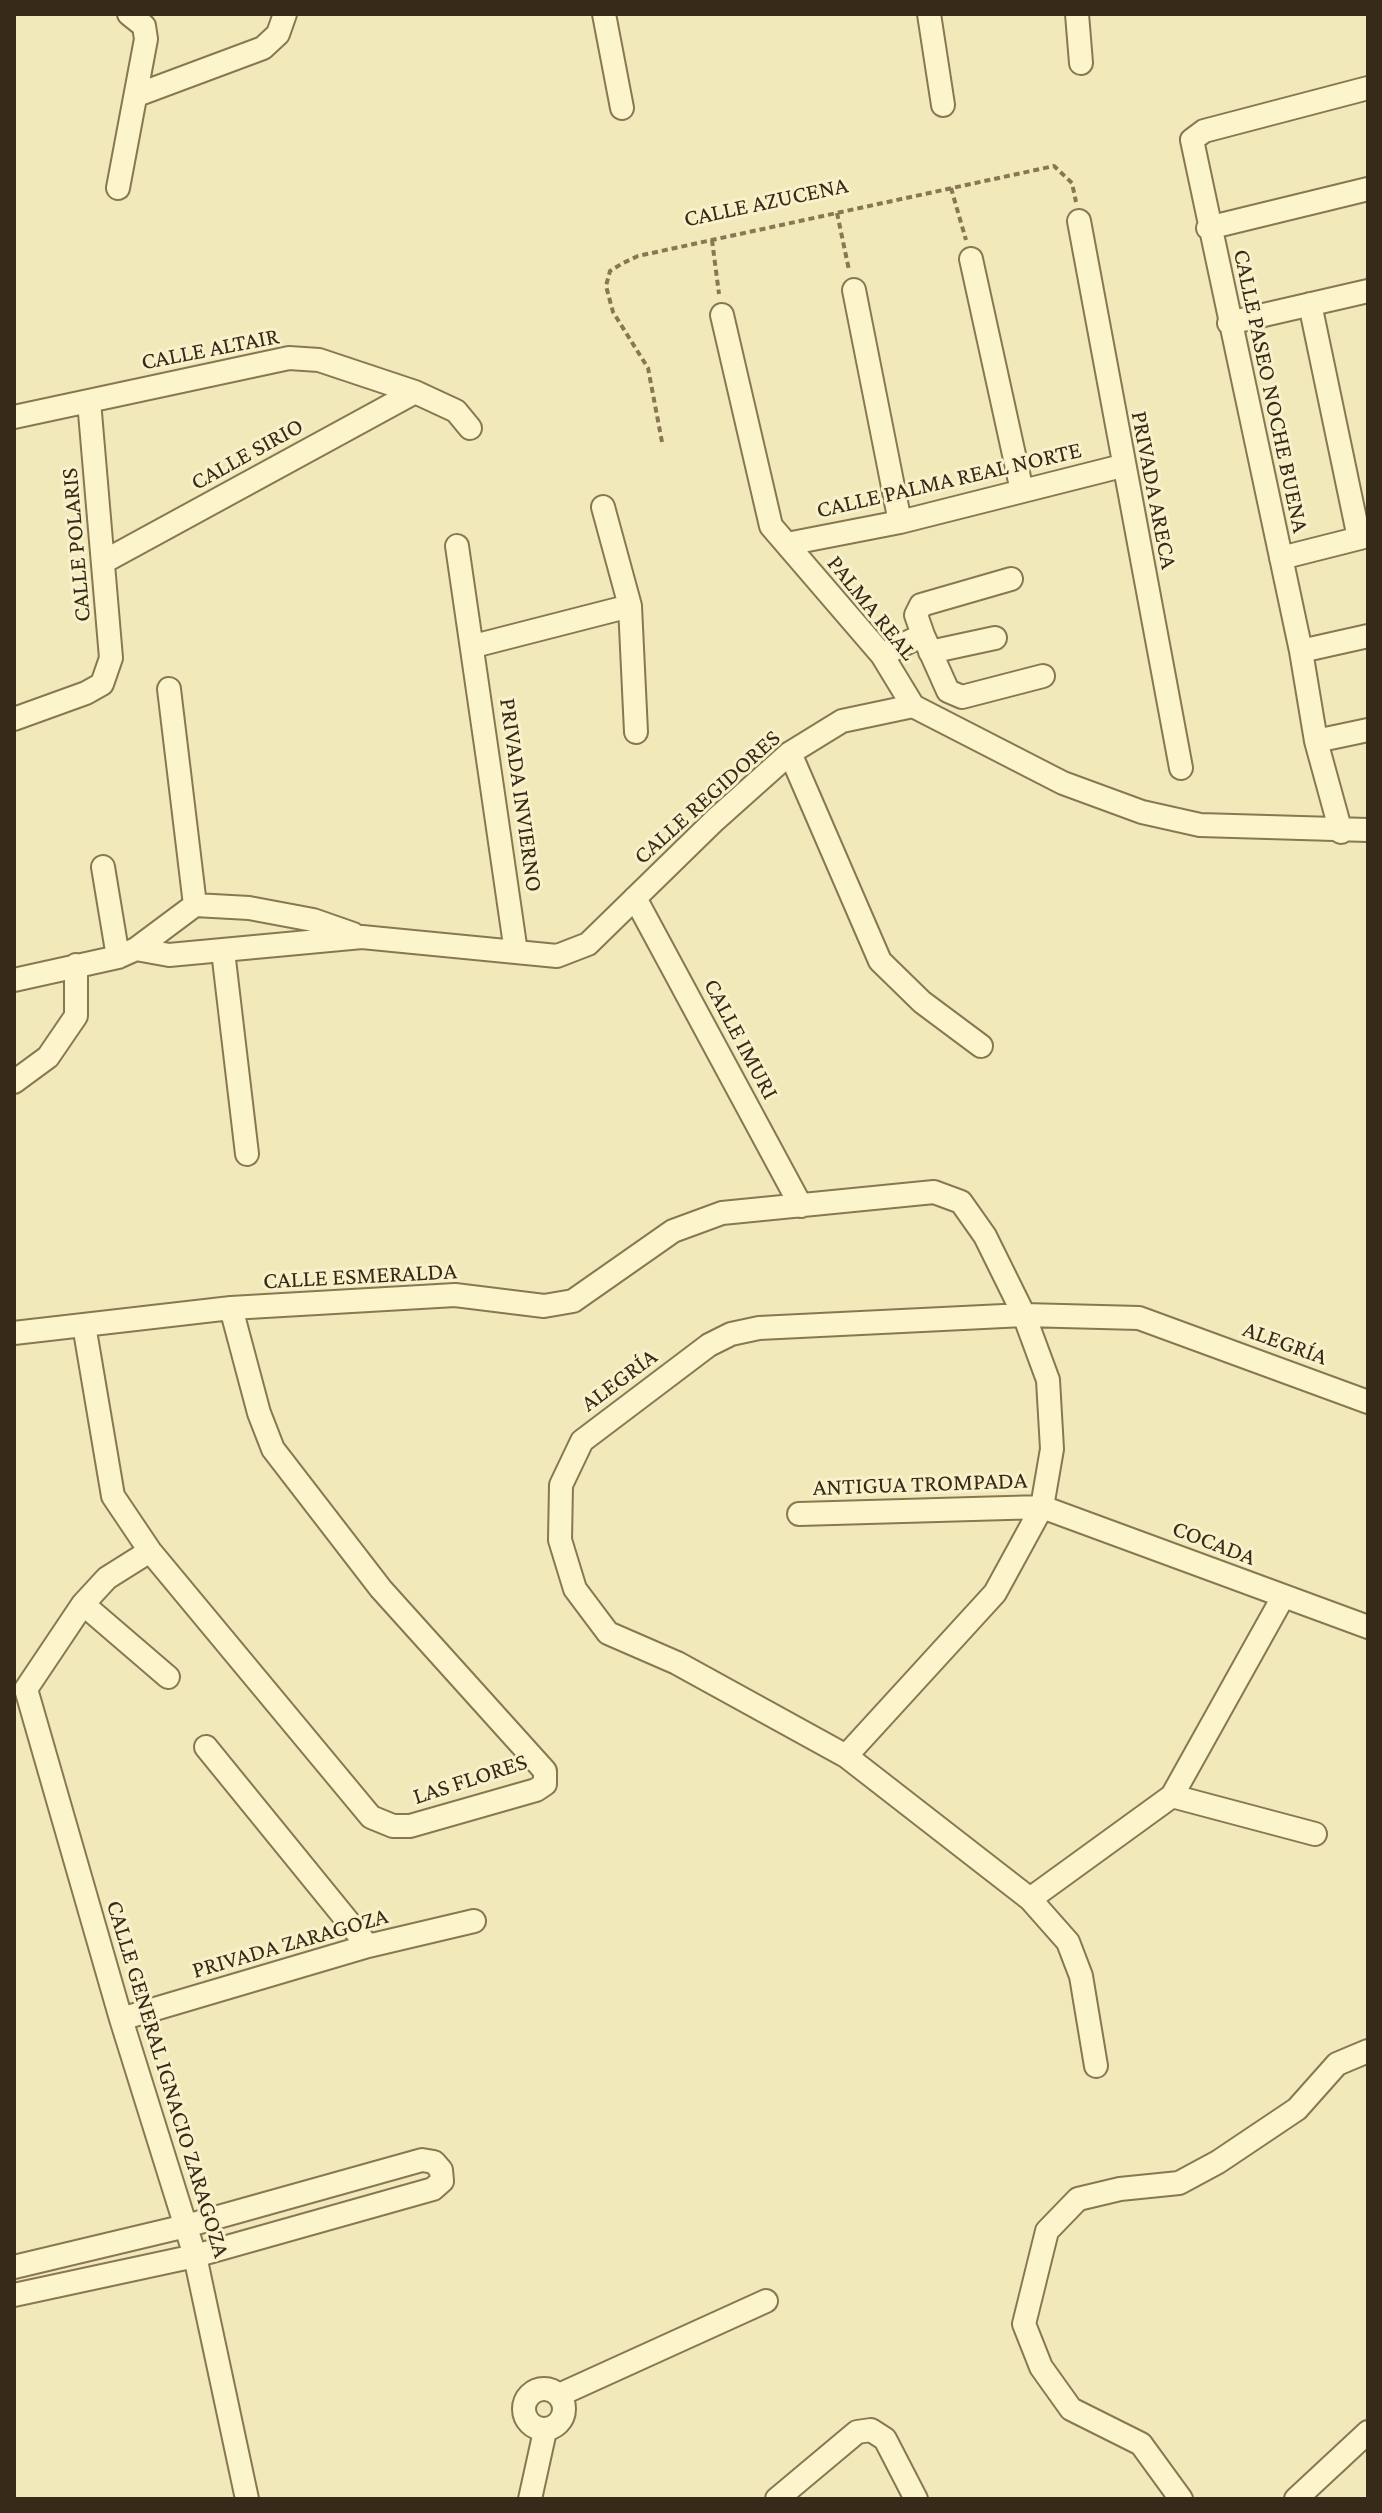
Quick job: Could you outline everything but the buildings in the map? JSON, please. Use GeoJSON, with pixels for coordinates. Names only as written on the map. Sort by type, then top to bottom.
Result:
{"type":"FeatureCollection","features":[{"type":"Feature","properties":{"kind":"street"},"geometry":{"type":"LineString","coordinates":[[118,188],[146,39],[144,26],[129,14]]}},
{"type":"Feature","properties":{"kind":"street"},"geometry":{"type":"LineString","coordinates":[[137,95],[263,48],[278,34],[285,14]]}},
{"type":"Feature","properties":{"kind":"street"},"geometry":{"type":"LineString","coordinates":[[604,14],[622,108]]}},
{"type":"Feature","properties":{"kind":"street"},"geometry":{"type":"LineString","coordinates":[[929,14],[943,105]]}},
{"type":"Feature","properties":{"kind":"street"},"geometry":{"type":"LineString","coordinates":[[1077,14],[1081,63]]}},
{"type":"Feature","properties":{"kind":"street","name":"CALLE PASEO NOCHE BUENA"},"geometry":{"type":"LineString","coordinates":[[1341,832],[1316,741],[1301,651],[1208,228],[1192,140],[1204,131],[1368,88]]}},
{"type":"Feature","properties":{"kind":"street"},"geometry":{"type":"LineString","coordinates":[[1208,228],[1368,189]]}},
{"type":"Feature","properties":{"kind":"street","name":"PRIVADA ARECA"},"geometry":{"type":"LineString","coordinates":[[1079,221],[1122,466],[1181,768]]}},
{"type":"Feature","properties":{"kind":"street"},"geometry":{"type":"LineString","coordinates":[[971,259],[1022,491]]}},
{"type":"Feature","properties":{"kind":"street"},"geometry":{"type":"LineString","coordinates":[[854,290],[900,522]]}},
{"type":"Feature","properties":{"kind":"street"},"geometry":{"type":"LineString","coordinates":[[1229,323],[1368,291]]}},
{"type":"Feature","properties":{"kind":"street"},"geometry":{"type":"LineString","coordinates":[[1281,558],[1364,537],[1310,304]]}},
{"type":"Feature","properties":{"kind":"street","name":"PALMA REAL"},"geometry":{"type":"LineString","coordinates":[[722,315],[771,526],[882,655],[913,706]]}},
{"type":"Feature","properties":{"kind":"street","name":"CALLE ALTAIR"},"geometry":{"type":"LineString","coordinates":[[14,417],[289,358],[319,360],[415,392],[456,411],[470,428]]}},
{"type":"Feature","properties":{"kind":"street","name":"CALLE SIRIO"},"geometry":{"type":"LineString","coordinates":[[105,561],[415,392]]}},
{"type":"Feature","properties":{"kind":"street","name":"CALLE POLARIS"},"geometry":{"type":"LineString","coordinates":[[14,719],[86,693],[102,684],[111,658],[89,401]]}},
{"type":"Feature","properties":{"kind":"street","name":"CALLE PALMA REAL NORTE"},"geometry":{"type":"LineString","coordinates":[[787,544],[900,522],[1122,466]]}},
{"type":"Feature","properties":{"kind":"street"},"geometry":{"type":"LineString","coordinates":[[603,507],[630,606],[636,732]]}},
{"type":"Feature","properties":{"kind":"street","name":"PRIVADA INVIERNO"},"geometry":{"type":"LineString","coordinates":[[457,546],[474,646],[516,952]]}},
{"type":"Feature","properties":{"kind":"street"},"geometry":{"type":"LineString","coordinates":[[1011,579],[921,605],[916,615],[948,691],[962,697],[1043,676]]}},
{"type":"Feature","properties":{"kind":"street"},"geometry":{"type":"LineString","coordinates":[[474,646],[630,606]]}},
{"type":"Feature","properties":{"kind":"street"},"geometry":{"type":"LineString","coordinates":[[1301,651],[1368,636]]}},
{"type":"Feature","properties":{"kind":"street"},"geometry":{"type":"LineString","coordinates":[[882,655],[927,644],[995,638]]}},
{"type":"Feature","properties":{"kind":"street"},"geometry":{"type":"LineString","coordinates":[[169,689],[195,905]]}},
{"type":"Feature","properties":{"kind":"street"},"geometry":{"type":"LineString","coordinates":[[913,706],[1063,783],[1142,812],[1200,825],[1341,832],[1368,830]]}},
{"type":"Feature","properties":{"kind":"street","name":"CALLE REGIDORES"},"geometry":{"type":"LineString","coordinates":[[127,953],[195,905],[249,908],[288,915],[362,937],[557,956],[588,944],[790,753],[842,721],[913,706]]}},
{"type":"Feature","properties":{"kind":"street"},"geometry":{"type":"LineString","coordinates":[[1316,741],[1368,730]]}},
{"type":"Feature","properties":{"kind":"street"},"geometry":{"type":"LineString","coordinates":[[790,753],[880,961],[922,1002],[981,1046]]}},
{"type":"Feature","properties":{"kind":"street"},"geometry":{"type":"LineString","coordinates":[[103,867],[127,953]]}},
{"type":"Feature","properties":{"kind":"street","name":"CALLE IMURI"},"geometry":{"type":"LineString","coordinates":[[635,898],[801,1206]]}},
{"type":"Feature","properties":{"kind":"street","name":"CALLE REGIDORES"},"geometry":{"type":"LineString","coordinates":[[14,980],[127,953],[169,955],[362,937]]}},
{"type":"Feature","properties":{"kind":"street"},"geometry":{"type":"LineString","coordinates":[[223,951],[247,1154]]}},
{"type":"Feature","properties":{"kind":"street"},"geometry":{"type":"LineString","coordinates":[[14,1082],[48,1057],[76,1016],[76,965]]}},
{"type":"Feature","properties":{"kind":"street","name":"CALLE ESMERALDA"},"geometry":{"type":"LineString","coordinates":[[14,1333],[231,1308],[455,1295],[544,1306],[573,1301],[673,1231],[722,1213],[934,1192],[961,1202],[985,1236],[1024,1315],[1048,1380],[1052,1449],[1042,1507],[995,1593],[846,1756]]}},
{"type":"Feature","properties":{"kind":"street","name":"LAS FLORES"},"geometry":{"type":"LineString","coordinates":[[84,1325],[113,1496],[150,1551],[371,1817],[393,1826],[410,1826],[536,1790],[545,1784],[545,1771],[381,1589],[273,1449],[259,1413],[231,1308]]}},
{"type":"Feature","properties":{"kind":"street","name":"ALEGRÍA"},"geometry":{"type":"LineString","coordinates":[[1096,2066],[1081,1976],[1068,1942],[1030,1899],[846,1756],[677,1663],[608,1633],[575,1589],[560,1540],[561,1485],[582,1441],[709,1345],[731,1334],[759,1328],[1024,1315],[1139,1318],[1368,1402]]}},
{"type":"Feature","properties":{"kind":"street","name":"ANTIGUA TROMPADA"},"geometry":{"type":"LineString","coordinates":[[799,1514],[1042,1507]]}},
{"type":"Feature","properties":{"kind":"street","name":"COCADA"},"geometry":{"type":"LineString","coordinates":[[1042,1507],[1368,1627]]}},
{"type":"Feature","properties":{"kind":"street"},"geometry":{"type":"LineString","coordinates":[[20,1687],[83,1604],[107,1578],[150,1551]]}},
{"type":"Feature","properties":{"kind":"street"},"geometry":{"type":"LineString","coordinates":[[1030,1899],[1172,1796],[1283,1597]]}},
{"type":"Feature","properties":{"kind":"street"},"geometry":{"type":"LineString","coordinates":[[83,1604],[168,1677]]}},
{"type":"Feature","properties":{"kind":"street","name":"CALLE GENERAL IGNACIO ZARAGOZA"},"geometry":{"type":"LineString","coordinates":[[20,1687],[195,2256],[247,2499]]}},
{"type":"Feature","properties":{"kind":"street"},"geometry":{"type":"LineString","coordinates":[[206,1747],[368,1946]]}},
{"type":"Feature","properties":{"kind":"street"},"geometry":{"type":"LineString","coordinates":[[1172,1796],[1315,1834]]}},
{"type":"Feature","properties":{"kind":"street","name":"PRIVADA ZARAGOZA"},"geometry":{"type":"LineString","coordinates":[[121,2019],[368,1946],[474,1921]]}},
{"type":"Feature","properties":{"kind":"street"},"geometry":{"type":"LineString","coordinates":[[1181,2499],[1141,2444],[1071,2409],[1041,2367],[1024,2324],[1047,2231],[1078,2199],[1120,2189],[1179,2183],[1218,2162],[1297,2109],[1337,2064],[1368,2051]]}},
{"type":"Feature","properties":{"kind":"street"},"geometry":{"type":"LineString","coordinates":[[14,2267],[186,2226],[422,2160],[434,2162],[441,2170],[442,2181],[433,2189],[195,2256],[14,2295]]}},
{"type":"Feature","properties":{"kind":"street"},"geometry":{"type":"LineString","coordinates":[[559,2395],[766,2301]]}},
{"type":"Feature","properties":{"kind":"street"},"geometry":{"type":"LineString","coordinates":[[538,2389],[549,2389],[559,2395],[565,2406],[563,2417],[556,2427],[545,2431],[533,2427],[525,2419],[523,2407],[528,2396],[538,2389]]}},
{"type":"Feature","properties":{"kind":"street"},"geometry":{"type":"LineString","coordinates":[[777,2499],[857,2432],[871,2430],[885,2439],[916,2499]]}},
{"type":"Feature","properties":{"kind":"street"},"geometry":{"type":"LineString","coordinates":[[530,2499],[545,2431]]}},
{"type":"Feature","properties":{"kind":"street"},"geometry":{"type":"LineString","coordinates":[[1296,2499],[1368,2432]]}},
{"type":"Feature","properties":{"kind":"path","name":"CALLE AZUCENA"},"geometry":{"type":"LineString","coordinates":[[662,442],[648,368],[613,312],[606,286],[610,271],[638,256],[1054,166],[1072,183],[1079,221]]}},
{"type":"Feature","properties":{"kind":"path"},"geometry":{"type":"LineString","coordinates":[[951,188],[971,259]]}},
{"type":"Feature","properties":{"kind":"path"},"geometry":{"type":"LineString","coordinates":[[837,213],[854,290]]}},
{"type":"Feature","properties":{"kind":"path"},"geometry":{"type":"LineString","coordinates":[[712,240],[722,315]]}}]}
